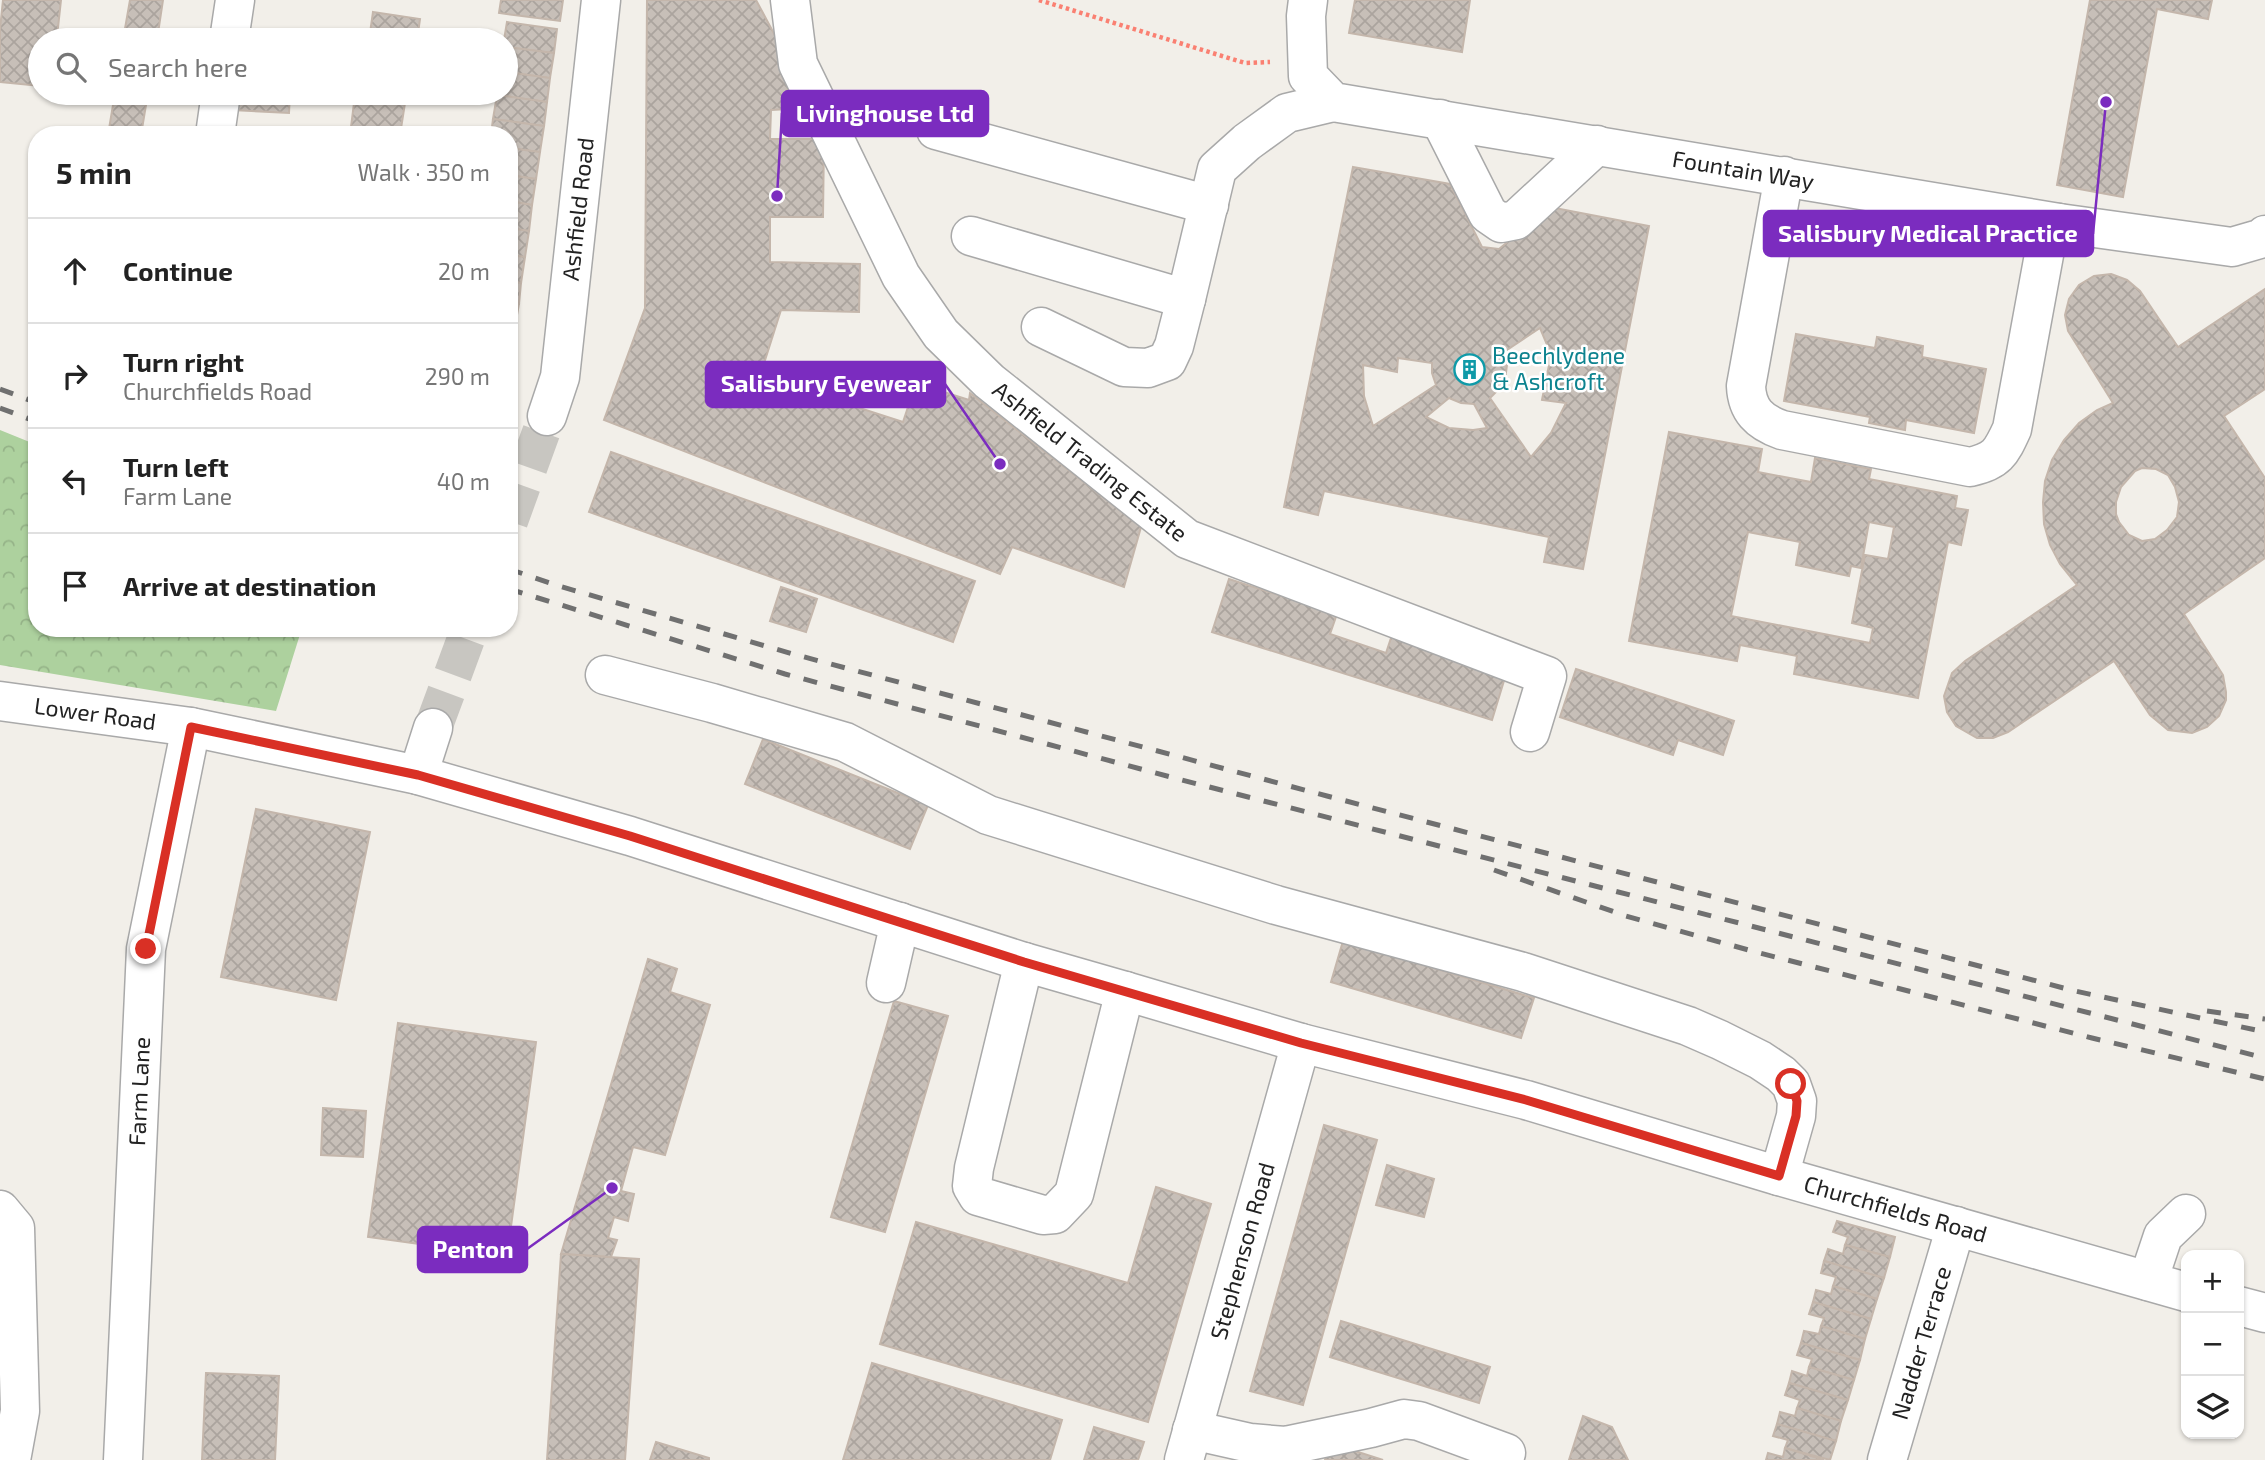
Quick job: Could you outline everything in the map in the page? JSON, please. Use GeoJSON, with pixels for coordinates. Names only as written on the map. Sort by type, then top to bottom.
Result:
{"type":"FeatureCollection","features":[{"type":"Feature","properties":{"kind":"street"},"geometry":{"type":"LineString","coordinates":[[231,28],[235,0]]}},
{"type":"Feature","properties":{"kind":"street","name":"Ashfield Road"},"geometry":{"type":"LineString","coordinates":[[547,416],[561,377],[601,0]]}},
{"type":"Feature","properties":{"kind":"street","name":"Ashfield Trading Estate"},"geometry":{"type":"LineString","coordinates":[[790,0],[798,64],[901,276],[941,334],[989,382],[1187,539],[1547,676],[1530,732]]}},
{"type":"Feature","properties":{"kind":"street"},"geometry":{"type":"LineString","coordinates":[[1308,0],[1308,76],[1333,102]]}},
{"type":"Feature","properties":{"kind":"street"},"geometry":{"type":"LineString","coordinates":[[1041,327],[1124,367],[1148,368],[1167,361],[1174,346],[1217,169],[1247,142],[1287,113],[1333,102]]}},
{"type":"Feature","properties":{"kind":"street","name":"Fountain Way"},"geometry":{"type":"LineString","coordinates":[[1333,102],[2059,223],[2232,247],[2263,238],[2265,235]]}},
{"type":"Feature","properties":{"kind":"street"},"geometry":{"type":"LineString","coordinates":[[216,126],[219,105]]}},
{"type":"Feature","properties":{"kind":"street"},"geometry":{"type":"LineString","coordinates":[[1440,119],[1488,214],[1501,223],[1516,220],[1597,145]]}},
{"type":"Feature","properties":{"kind":"street"},"geometry":{"type":"LineString","coordinates":[[936,130],[1209,205]]}},
{"type":"Feature","properties":{"kind":"street"},"geometry":{"type":"LineString","coordinates":[[1784,176],[1746,386],[1747,400],[1752,412],[1782,430],[1970,467],[1994,459],[2002,450],[2012,429],[2046,244],[2059,223]]}},
{"type":"Feature","properties":{"kind":"street"},"geometry":{"type":"LineString","coordinates":[[971,236],[1186,299]]}},
{"type":"Feature","properties":{"kind":"street"},"geometry":{"type":"LineString","coordinates":[[605,675],[845,742],[988,815],[1276,905],[1523,972],[1688,1026],[1760,1060],[1782,1074],[1791,1084],[1797,1101],[1796,1116],[1779,1176]]}},
{"type":"Feature","properties":{"kind":"street","name":"Lower Road"},"geometry":{"type":"LineString","coordinates":[[0,701],[191,727]]}},
{"type":"Feature","properties":{"kind":"street","name":"Churchfields Road"},"geometry":{"type":"LineString","coordinates":[[191,727],[418,775],[630,836],[1024,962],[1301,1043],[1526,1100],[1779,1176],[2181,1291]]}},
{"type":"Feature","properties":{"kind":"street","name":"Farm Lane"},"geometry":{"type":"LineString","coordinates":[[123,1460],[146,949],[191,727]]}},
{"type":"Feature","properties":{"kind":"street"},"geometry":{"type":"LineString","coordinates":[[418,775],[433,728]]}},
{"type":"Feature","properties":{"kind":"street"},"geometry":{"type":"LineString","coordinates":[[886,983],[900,922]]}},
{"type":"Feature","properties":{"kind":"street"},"geometry":{"type":"LineString","coordinates":[[1024,962],[974,1168],[972,1186],[978,1196],[1042,1216],[1055,1214],[1074,1194],[1125,991]]}},
{"type":"Feature","properties":{"kind":"street","name":"Stephenson Road"},"geometry":{"type":"LineString","coordinates":[[1188,1445],[1301,1043]]}},
{"type":"Feature","properties":{"kind":"street"},"geometry":{"type":"LineString","coordinates":[[0,1210],[15,1228],[20,1412],[11,1460]]}},
{"type":"Feature","properties":{"kind":"street"},"geometry":{"type":"LineString","coordinates":[[2148,1281],[2163,1236],[2186,1214]]}},
{"type":"Feature","properties":{"kind":"street","name":"Nadder Terrace"},"geometry":{"type":"LineString","coordinates":[[1887,1460],[1956,1226]]}},
{"type":"Feature","properties":{"kind":"street"},"geometry":{"type":"LineString","coordinates":[[2244,1308],[2265,1314]]}},
{"type":"Feature","properties":{"kind":"street"},"geometry":{"type":"LineString","coordinates":[[1188,1445],[1250,1443],[1285,1446],[1404,1419],[1419,1421],[1506,1453]]}},
{"type":"Feature","properties":{"kind":"path"},"geometry":{"type":"LineString","coordinates":[[1039,0],[1245,63],[1306,60]]}},
{"type":"Feature","properties":{"kind":"green space"},"geometry":{"type":"Polygon","coordinates":[[[0,430],[28,441],[28,637],[299,637],[276,711],[0,665],[0,430]]]}},
{"type":"Feature","properties":{"kind":"building"},"geometry":{"type":"Polygon","coordinates":[[[3,0],[61,0],[58,28],[28,28],[28,85],[0,82],[3,0]]]}},
{"type":"Feature","properties":{"kind":"building"},"geometry":{"type":"Polygon","coordinates":[[[130,0],[163,0],[159,28],[125,28],[130,0]]]}},
{"type":"Feature","properties":{"kind":"building"},"geometry":{"type":"Polygon","coordinates":[[[501,0],[563,0],[560,21],[499,13],[501,0]]]}},
{"type":"Feature","properties":{"kind":"building"},"geometry":{"type":"Polygon","coordinates":[[[647,0],[756,0],[787,58],[788,109],[771,110],[770,139],[824,139],[823,217],[770,217],[770,262],[860,264],[859,312],[781,310],[760,376],[903,422],[916,383],[969,400],[970,393],[1141,527],[1124,587],[1012,547],[1000,574],[604,420],[645,308],[647,0]]]}},
{"type":"Feature","properties":{"kind":"building"},"geometry":{"type":"Polygon","coordinates":[[[1355,0],[1470,0],[1462,52],[1349,33],[1355,0]]]}},
{"type":"Feature","properties":{"kind":"building"},"geometry":{"type":"Polygon","coordinates":[[[2090,0],[2212,0],[2208,19],[2157,9],[2123,197],[2057,185],[2090,0]]]}},
{"type":"Feature","properties":{"kind":"building"},"geometry":{"type":"Polygon","coordinates":[[[373,12],[420,19],[419,28],[371,28],[373,12]]]}},
{"type":"Feature","properties":{"kind":"building"},"geometry":{"type":"Polygon","coordinates":[[[507,22],[557,29],[554,53],[518,48],[518,28],[506,28],[507,22]]]}},
{"type":"Feature","properties":{"kind":"building"},"geometry":{"type":"Polygon","coordinates":[[[518,48],[554,53],[550,78],[518,74],[518,48]]]}},
{"type":"Feature","properties":{"kind":"building"},"geometry":{"type":"Polygon","coordinates":[[[518,74],[550,78],[547,102],[518,98],[518,74]]]}},
{"type":"Feature","properties":{"kind":"building"},"geometry":{"type":"Polygon","coordinates":[[[518,98],[547,102],[544,126],[493,119],[495,105],[518,105],[518,98]]]}},
{"type":"Feature","properties":{"kind":"building"},"geometry":{"type":"Polygon","coordinates":[[[113,105],[146,105],[142,126],[110,126],[113,105]]]}},
{"type":"Feature","properties":{"kind":"building"},"geometry":{"type":"Polygon","coordinates":[[[233,105],[289,105],[289,113],[233,110],[233,105]]]}},
{"type":"Feature","properties":{"kind":"building"},"geometry":{"type":"Polygon","coordinates":[[[354,105],[405,105],[401,126],[351,126],[354,105]]]}},
{"type":"Feature","properties":{"kind":"building"},"geometry":{"type":"Polygon","coordinates":[[[493,119],[544,126],[540,152],[518,149],[518,126],[492,126],[493,119]]]}},
{"type":"Feature","properties":{"kind":"building"},"geometry":{"type":"Polygon","coordinates":[[[518,149],[540,152],[536,179],[518,176],[518,149]]]}},
{"type":"Feature","properties":{"kind":"building","name":"Beechlydene & Ashcroft"},"geometry":{"type":"Polygon","coordinates":[[[1353,167],[1450,184],[1482,247],[1499,249],[1550,207],[1649,226],[1583,569],[1544,562],[1549,537],[1324,491],[1318,515],[1284,507],[1353,167]],[[1540,328],[1504,352],[1507,365],[1505,380],[1490,398],[1531,457],[1551,433],[1566,403],[1542,400],[1549,365],[1548,347],[1540,328]],[[1398,358],[1397,372],[1363,365],[1364,396],[1373,426],[1436,385],[1432,363],[1398,358]],[[1449,398],[1426,417],[1449,428],[1487,428],[1474,404],[1449,398]]]}},
{"type":"Feature","properties":{"kind":"building"},"geometry":{"type":"Polygon","coordinates":[[[518,176],[536,179],[532,205],[518,203],[518,176]]]}},
{"type":"Feature","properties":{"kind":"building"},"geometry":{"type":"Polygon","coordinates":[[[518,203],[532,205],[529,231],[518,229],[518,203]]]}},
{"type":"Feature","properties":{"kind":"building"},"geometry":{"type":"Polygon","coordinates":[[[518,229],[529,231],[525,257],[518,256],[518,229]]]}},
{"type":"Feature","properties":{"kind":"building"},"geometry":{"type":"Polygon","coordinates":[[[518,256],[525,257],[521,283],[518,282],[518,256]]]}},
{"type":"Feature","properties":{"kind":"building"},"geometry":{"type":"Polygon","coordinates":[[[2111,274],[2127,280],[2140,291],[2178,347],[2265,289],[2265,389],[2224,416],[2265,478],[2265,558],[2184,614],[2223,675],[2226,700],[2219,716],[2207,727],[2192,733],[2168,730],[2150,715],[2114,661],[2008,732],[1993,738],[1977,738],[1956,726],[1947,712],[1944,696],[1952,673],[1965,661],[2077,585],[2060,564],[2050,545],[2044,524],[2043,502],[2045,481],[2052,460],[2064,440],[2079,423],[2113,403],[2068,331],[2065,315],[2069,299],[2079,285],[2094,276],[2111,274]],[[2142,468],[2135,471],[2121,487],[2116,502],[2119,522],[2129,535],[2142,541],[2155,539],[2167,530],[2177,517],[2179,502],[2175,487],[2168,475],[2156,469],[2142,468]]]}},
{"type":"Feature","properties":{"kind":"building"},"geometry":{"type":"Polygon","coordinates":[[[518,282],[521,283],[518,304],[518,282]]]}},
{"type":"Feature","properties":{"kind":"building"},"geometry":{"type":"Polygon","coordinates":[[[1796,334],[1875,348],[1877,337],[1923,346],[1922,357],[1986,369],[1974,433],[1906,420],[1905,430],[1869,423],[1870,417],[1784,401],[1796,334]]]}},
{"type":"Feature","properties":{"kind":"building"},"geometry":{"type":"Polygon","coordinates":[[[1669,432],[1762,449],[1758,472],[1811,482],[1815,458],[1871,469],[1869,479],[1957,496],[1955,508],[1968,510],[1961,545],[1948,542],[1918,698],[1794,674],[1797,656],[1740,645],[1737,661],[1629,641],[1669,432]],[[1869,522],[1861,568],[1851,566],[1849,576],[1796,565],[1800,542],[1748,532],[1731,616],[1870,643],[1873,628],[1852,623],[1865,555],[1888,559],[1894,527],[1869,522]]]}},
{"type":"Feature","properties":{"kind":"building"},"geometry":{"type":"Polygon","coordinates":[[[611,452],[975,581],[953,642],[589,512],[611,452]]]}},
{"type":"Feature","properties":{"kind":"building"},"geometry":{"type":"Polygon","coordinates":[[[1229,579],[1337,614],[1330,634],[1386,653],[1392,635],[1507,671],[1492,720],[1212,632],[1229,579]]]}},
{"type":"Feature","properties":{"kind":"building"},"geometry":{"type":"Polygon","coordinates":[[[781,587],[817,599],[806,632],[770,621],[781,587]]]}},
{"type":"Feature","properties":{"kind":"building"},"geometry":{"type":"Polygon","coordinates":[[[1576,669],[1734,721],[1723,755],[1678,740],[1673,755],[1560,717],[1576,669]]]}},
{"type":"Feature","properties":{"kind":"building"},"geometry":{"type":"Polygon","coordinates":[[[763,739],[928,805],[910,849],[745,784],[763,739]]]}},
{"type":"Feature","properties":{"kind":"building"},"geometry":{"type":"Polygon","coordinates":[[[256,809],[370,832],[336,1000],[221,977],[256,809]]]}},
{"type":"Feature","properties":{"kind":"building"},"geometry":{"type":"Polygon","coordinates":[[[1343,941],[1534,998],[1521,1038],[1331,982],[1343,941]]]}},
{"type":"Feature","properties":{"kind":"building"},"geometry":{"type":"Polygon","coordinates":[[[648,959],[677,969],[670,992],[710,1005],[665,1155],[633,1147],[621,1191],[634,1194],[628,1221],[614,1217],[608,1238],[617,1240],[611,1257],[561,1254],[648,959]]]}},
{"type":"Feature","properties":{"kind":"building"},"geometry":{"type":"Polygon","coordinates":[[[894,1001],[948,1016],[885,1232],[831,1217],[894,1001]]]}},
{"type":"Feature","properties":{"kind":"building"},"geometry":{"type":"Polygon","coordinates":[[[398,1023],[536,1042],[507,1256],[368,1237],[398,1023]]]}},
{"type":"Feature","properties":{"kind":"building"},"geometry":{"type":"Polygon","coordinates":[[[323,1108],[366,1111],[363,1157],[321,1155],[323,1108]]]}},
{"type":"Feature","properties":{"kind":"building"},"geometry":{"type":"Polygon","coordinates":[[[1324,1125],[1377,1140],[1303,1405],[1250,1391],[1324,1125]]]}},
{"type":"Feature","properties":{"kind":"building"},"geometry":{"type":"Polygon","coordinates":[[[1387,1165],[1434,1179],[1424,1217],[1376,1205],[1387,1165]]]}},
{"type":"Feature","properties":{"kind":"building"},"geometry":{"type":"Polygon","coordinates":[[[1156,1187],[1211,1204],[1148,1422],[880,1344],[916,1222],[1128,1283],[1156,1187]]]}},
{"type":"Feature","properties":{"kind":"building"},"geometry":{"type":"Polygon","coordinates":[[[1837,1221],[1895,1237],[1890,1257],[1845,1245],[1848,1237],[1833,1232],[1837,1221]]]}},
{"type":"Feature","properties":{"kind":"building"},"geometry":{"type":"Polygon","coordinates":[[[1845,1245],[1890,1257],[1884,1278],[1824,1261],[1828,1249],[1843,1254],[1845,1245]]]}},
{"type":"Feature","properties":{"kind":"building"},"geometry":{"type":"Polygon","coordinates":[[[561,1254],[639,1259],[625,1460],[547,1460],[561,1254]]]}},
{"type":"Feature","properties":{"kind":"building"},"geometry":{"type":"Polygon","coordinates":[[[1824,1261],[1884,1278],[1877,1299],[1833,1286],[1836,1277],[1821,1273],[1824,1261]]]}},
{"type":"Feature","properties":{"kind":"building"},"geometry":{"type":"Polygon","coordinates":[[[1833,1286],[1877,1299],[1871,1319],[1813,1302],[1816,1290],[1831,1294],[1833,1286]]]}},
{"type":"Feature","properties":{"kind":"building"},"geometry":{"type":"Polygon","coordinates":[[[1813,1302],[1871,1319],[1865,1339],[1821,1326],[1824,1318],[1809,1314],[1813,1302]]]}},
{"type":"Feature","properties":{"kind":"building"},"geometry":{"type":"Polygon","coordinates":[[[1341,1321],[1490,1367],[1479,1403],[1330,1357],[1341,1321]]]}},
{"type":"Feature","properties":{"kind":"building"},"geometry":{"type":"Polygon","coordinates":[[[1821,1326],[1865,1339],[1860,1360],[1801,1343],[1804,1331],[1819,1334],[1821,1326]]]}},
{"type":"Feature","properties":{"kind":"building"},"geometry":{"type":"Polygon","coordinates":[[[1801,1343],[1860,1360],[1854,1380],[1809,1367],[1812,1359],[1797,1355],[1801,1343]]]}},
{"type":"Feature","properties":{"kind":"building"},"geometry":{"type":"Polygon","coordinates":[[[872,1363],[1062,1420],[1050,1460],[843,1460],[872,1363]]]}},
{"type":"Feature","properties":{"kind":"building"},"geometry":{"type":"Polygon","coordinates":[[[1809,1367],[1854,1380],[1848,1400],[1789,1383],[1792,1371],[1807,1376],[1809,1367]]]}},
{"type":"Feature","properties":{"kind":"building"},"geometry":{"type":"Polygon","coordinates":[[[206,1373],[279,1376],[275,1460],[202,1460],[206,1373]]]}},
{"type":"Feature","properties":{"kind":"building"},"geometry":{"type":"Polygon","coordinates":[[[1789,1383],[1848,1400],[1841,1421],[1797,1408],[1800,1400],[1785,1395],[1789,1383]]]}},
{"type":"Feature","properties":{"kind":"building"},"geometry":{"type":"Polygon","coordinates":[[[1797,1408],[1841,1421],[1836,1441],[1777,1424],[1780,1412],[1795,1416],[1797,1408]]]}},
{"type":"Feature","properties":{"kind":"building"},"geometry":{"type":"Polygon","coordinates":[[[1583,1416],[1612,1427],[1628,1460],[1569,1460],[1583,1416]]]}},
{"type":"Feature","properties":{"kind":"building"},"geometry":{"type":"Polygon","coordinates":[[[1777,1424],[1836,1441],[1830,1460],[1785,1448],[1788,1440],[1773,1436],[1777,1424]]]}},
{"type":"Feature","properties":{"kind":"building"},"geometry":{"type":"Polygon","coordinates":[[[1094,1427],[1144,1442],[1138,1460],[1084,1460],[1094,1427]]]}},
{"type":"Feature","properties":{"kind":"building"},"geometry":{"type":"Polygon","coordinates":[[[656,1442],[709,1458],[709,1460],[650,1460],[656,1442]]]}},
{"type":"Feature","properties":{"kind":"building"},"geometry":{"type":"Polygon","coordinates":[[[1330,1443],[1383,1460],[1325,1460],[1330,1443]]]}},
{"type":"Feature","properties":{"kind":"building"},"geometry":{"type":"Polygon","coordinates":[[[1785,1448],[1824,1460],[1766,1460],[1768,1453],[1783,1457],[1785,1448]]]}},
{"type":"Feature","properties":{"kind":"tunnel"},"geometry":{"type":"LineString","coordinates":[[518,496],[547,416]]}},
{"type":"Feature","properties":{"kind":"tunnel"},"geometry":{"type":"LineString","coordinates":[[433,728],[467,637]]}},
{"type":"Feature","properties":{"kind":"railway"},"geometry":{"type":"LineString","coordinates":[[0,389],[28,400]]}},
{"type":"Feature","properties":{"kind":"railway"},"geometry":{"type":"LineString","coordinates":[[0,408],[28,419]]}},
{"type":"Feature","properties":{"kind":"railway"},"geometry":{"type":"LineString","coordinates":[[518,572],[793,654],[1327,796],[2075,991],[2265,1032]]}},
{"type":"Feature","properties":{"kind":"railway"},"geometry":{"type":"LineString","coordinates":[[518,592],[785,674],[1182,780],[2265,1058]]}},
{"type":"Feature","properties":{"kind":"railway"},"geometry":{"type":"LineString","coordinates":[[1494,870],[1626,916],[1752,951],[2092,1038],[2265,1079]]}},
{"type":"Feature","properties":{"kind":"railway"},"geometry":{"type":"LineString","coordinates":[[2207,1011],[2265,1019]]}},
{"type":"Feature","properties":{"kind":"place","name":"Salisbury Medical Practice"},"geometry":{"type":"Point","coordinates":[2106,102]}},
{"type":"Feature","properties":{"kind":"place","name":"Livinghouse Ltd"},"geometry":{"type":"Point","coordinates":[777,196]}},
{"type":"Feature","properties":{"kind":"place","name":"Beechlydene & Ashcroft"},"geometry":{"type":"Point","coordinates":[1469,369]}},
{"type":"Feature","properties":{"kind":"place","name":"Salisbury Eyewear"},"geometry":{"type":"Point","coordinates":[1000,464]}},
{"type":"Feature","properties":{"kind":"place","name":"Penton"},"geometry":{"type":"Point","coordinates":[612,1188]}},
{"type":"Feature","properties":{"kind":"route"},"geometry":{"type":"LineString","coordinates":[[146,949],[191,727],[418,775],[630,836],[1024,962],[1301,1043],[1526,1100],[1779,1176],[1796,1116],[1797,1101],[1791,1084]]}}]}
